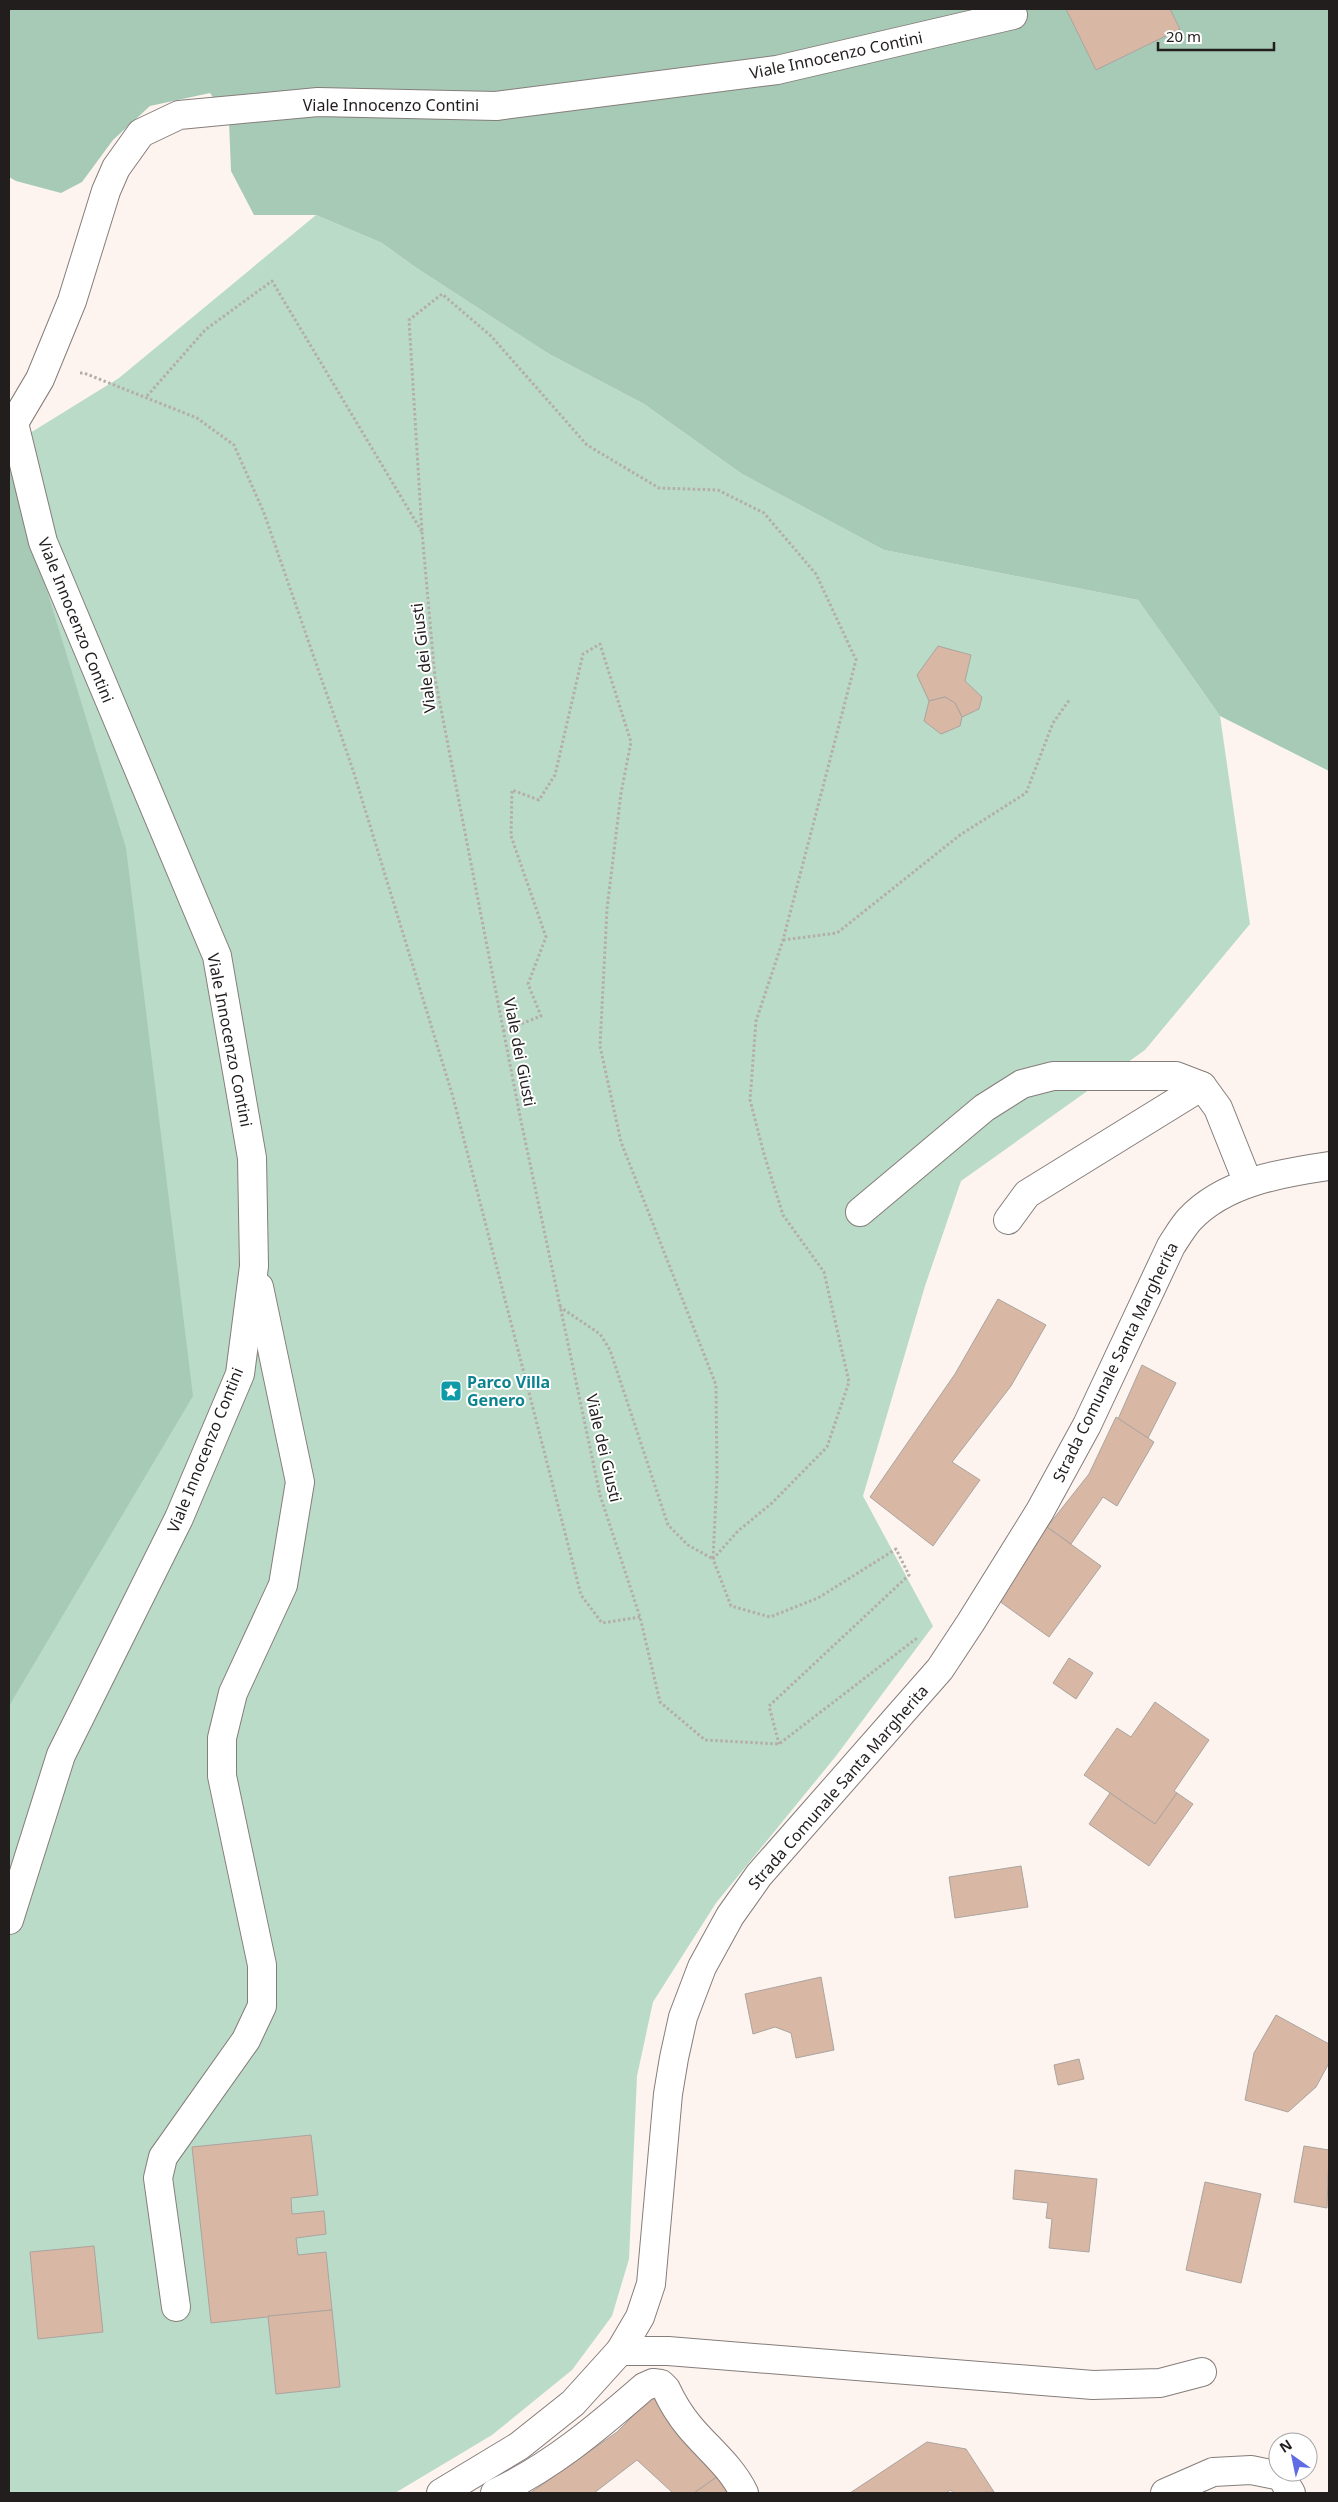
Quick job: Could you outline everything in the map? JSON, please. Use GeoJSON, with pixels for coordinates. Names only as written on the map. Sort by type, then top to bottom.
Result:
{"type":"FeatureCollection","features":[{"type":"Feature","properties":{"kind":"street","name":"Viale Innocenzo Contini"},"geometry":{"type":"LineString","coordinates":[[9,1920],[61,1755],[179,1518],[240,1374],[254,1266],[252,1158],[217,956],[43,542],[14,423],[40,379],[72,301],[106,191],[116,168],[141,133],[179,115],[318,102],[496,106],[778,70],[1013,15]]}},
{"type":"Feature","properties":{"kind":"street"},"geometry":{"type":"LineString","coordinates":[[860,1212],[984,1108],[1022,1084],[1054,1076],[1176,1076],[1202,1086],[1218,1108],[1248,1183]]}},
{"type":"Feature","properties":{"kind":"street"},"geometry":{"type":"LineString","coordinates":[[1008,1220],[1027,1194],[1202,1086]]}},
{"type":"Feature","properties":{"kind":"street","name":"Strada Comunale Santa Margherita"},"geometry":{"type":"LineString","coordinates":[[441,2493],[519,2446],[566,2409],[620,2351],[640,2317],[651,2284],[668,2094],[674,2058],[683,2017],[702,1967],[730,1916],[759,1875],[940,1669],[971,1622],[1040,1511],[1087,1425],[1171,1246],[1189,1220],[1220,1197],[1248,1183],[1288,1172],[1329,1166]]}},
{"type":"Feature","properties":{"kind":"street"},"geometry":{"type":"LineString","coordinates":[[176,2307],[158,2178],[163,2157],[246,2040],[262,2006],[262,1966],[222,1776],[222,1738],[233,1693],[283,1585],[300,1482],[254,1266]]}},
{"type":"Feature","properties":{"kind":"street"},"geometry":{"type":"LineString","coordinates":[[620,2351],[668,2351],[1093,2385],[1160,2383],[1202,2372]]}},
{"type":"Feature","properties":{"kind":"street"},"geometry":{"type":"LineString","coordinates":[[495,2493],[511,2486],[578,2443],[652,2383],[661,2384],[666,2389],[689,2426],[720,2457],[739,2482],[744,2493]]}},
{"type":"Feature","properties":{"kind":"street"},"geometry":{"type":"LineString","coordinates":[[1165,2493],[1214,2472],[1251,2470],[1281,2476],[1291,2493]]}},
{"type":"Feature","properties":{"kind":"path"},"geometry":{"type":"LineString","coordinates":[[148,396],[205,330],[272,282],[422,532]]}},
{"type":"Feature","properties":{"kind":"path","name":"Viale dei Giusti"},"geometry":{"type":"LineString","coordinates":[[779,1744],[706,1740],[660,1702],[640,1617],[600,1495],[503,1031],[435,678],[422,532],[409,320],[442,294],[491,336],[587,445],[659,488],[718,490],[764,513],[816,574],[856,660],[783,940]]}},
{"type":"Feature","properties":{"kind":"path"},"geometry":{"type":"LineString","coordinates":[[40,379],[84,373],[148,396],[197,418],[234,445],[264,513],[353,770],[453,1097],[581,1596],[602,1623],[640,1617]]}},
{"type":"Feature","properties":{"kind":"path"},"geometry":{"type":"LineString","coordinates":[[503,1031],[541,1016],[528,984],[546,937],[511,836],[512,790],[539,800],[555,775],[583,654],[600,644],[631,742],[621,793],[607,909],[600,1046],[621,1142],[716,1385],[717,1477],[713,1559],[731,1606],[770,1617],[818,1598],[896,1549],[909,1575],[769,1706],[779,1744],[933,1626],[971,1622]]}},
{"type":"Feature","properties":{"kind":"path"},"geometry":{"type":"LineString","coordinates":[[713,1559],[738,1531],[772,1503],[827,1446],[849,1382],[824,1272],[783,1215],[750,1100],[756,1021],[783,940],[837,933],[960,835],[1026,793],[1053,723],[1070,699]]}},
{"type":"Feature","properties":{"kind":"path"},"geometry":{"type":"LineString","coordinates":[[560,1307],[600,1334],[610,1350],[668,1525],[688,1545],[713,1559]]}},
{"type":"Feature","properties":{"kind":"green space"},"geometry":{"type":"Polygon","coordinates":[[[9,9],[1329,9],[1329,771],[1220,716],[1138,600],[884,550],[742,474],[644,404],[549,354],[415,267],[382,243],[316,215],[254,215],[231,171],[229,121],[210,93],[150,106],[113,140],[82,182],[61,193],[16,181],[9,177],[9,9]]]}},
{"type":"Feature","properties":{"kind":"green space","name":"Parco Villa Genero"},"geometry":{"type":"Polygon","coordinates":[[[316,215],[382,243],[415,267],[549,354],[644,404],[742,474],[884,550],[1138,600],[1220,716],[1250,924],[1145,1050],[961,1181],[925,1286],[863,1496],[933,1626],[836,1756],[716,1903],[653,2002],[637,2076],[629,2259],[612,2316],[572,2370],[492,2435],[395,2493],[9,2493],[9,446],[119,378],[316,215]]]}},
{"type":"Feature","properties":{"kind":"green space"},"geometry":{"type":"Polygon","coordinates":[[[9,467],[126,848],[193,1396],[9,1706],[9,467]]]}},
{"type":"Feature","properties":{"kind":"building"},"geometry":{"type":"Polygon","coordinates":[[[1066,9],[1170,9],[1180,29],[1096,70],[1066,9]]]}},
{"type":"Feature","properties":{"kind":"building"},"geometry":{"type":"Polygon","coordinates":[[[938,646],[971,655],[965,681],[982,697],[979,709],[962,717],[955,703],[945,697],[929,701],[917,675],[938,646]]]}},
{"type":"Feature","properties":{"kind":"building"},"geometry":{"type":"Polygon","coordinates":[[[945,697],[955,703],[962,717],[960,726],[941,734],[924,721],[929,701],[945,697]]]}},
{"type":"Feature","properties":{"kind":"building"},"geometry":{"type":"Polygon","coordinates":[[[998,1299],[1046,1325],[1011,1386],[952,1462],[980,1480],[933,1546],[870,1497],[955,1374],[998,1299]]]}},
{"type":"Feature","properties":{"kind":"building"},"geometry":{"type":"Polygon","coordinates":[[[1142,1365],[1176,1383],[1148,1438],[1118,1419],[1142,1365]]]}},
{"type":"Feature","properties":{"kind":"building"},"geometry":{"type":"Polygon","coordinates":[[[1116,1417],[1154,1442],[1117,1506],[1103,1497],[1071,1544],[1047,1527],[1089,1474],[1116,1417]]]}},
{"type":"Feature","properties":{"kind":"building"},"geometry":{"type":"Polygon","coordinates":[[[1047,1527],[1101,1566],[1049,1637],[995,1598],[1047,1527]]]}},
{"type":"Feature","properties":{"kind":"building"},"geometry":{"type":"Polygon","coordinates":[[[1069,1658],[1093,1673],[1076,1699],[1053,1683],[1069,1658]]]}},
{"type":"Feature","properties":{"kind":"building"},"geometry":{"type":"Polygon","coordinates":[[[1155,1702],[1209,1740],[1174,1791],[1177,1793],[1155,1824],[1084,1775],[1117,1728],[1131,1737],[1155,1702]]]}},
{"type":"Feature","properties":{"kind":"building"},"geometry":{"type":"Polygon","coordinates":[[[1110,1793],[1155,1824],[1177,1793],[1193,1804],[1149,1866],[1089,1824],[1110,1793]]]}},
{"type":"Feature","properties":{"kind":"building"},"geometry":{"type":"Polygon","coordinates":[[[1021,1866],[1028,1907],[955,1918],[949,1877],[1021,1866]]]}},
{"type":"Feature","properties":{"kind":"building"},"geometry":{"type":"Polygon","coordinates":[[[821,1977],[834,2050],[796,2058],[791,2033],[775,2027],[753,2034],[745,1994],[821,1977]]]}},
{"type":"Feature","properties":{"kind":"building"},"geometry":{"type":"Polygon","coordinates":[[[1276,2015],[1329,2044],[1329,2063],[1316,2087],[1288,2112],[1245,2100],[1254,2053],[1276,2015]]]}},
{"type":"Feature","properties":{"kind":"building"},"geometry":{"type":"Polygon","coordinates":[[[1079,2059],[1084,2079],[1058,2085],[1054,2065],[1079,2059]]]}},
{"type":"Feature","properties":{"kind":"building"},"geometry":{"type":"Polygon","coordinates":[[[311,2135],[318,2195],[291,2198],[292,2214],[324,2211],[326,2234],[296,2238],[298,2255],[326,2252],[332,2310],[211,2323],[192,2147],[311,2135]]]}},
{"type":"Feature","properties":{"kind":"building"},"geometry":{"type":"Polygon","coordinates":[[[1304,2146],[1329,2150],[1327,2208],[1294,2202],[1304,2146]]]}},
{"type":"Feature","properties":{"kind":"building"},"geometry":{"type":"Polygon","coordinates":[[[1015,2170],[1097,2179],[1089,2252],[1049,2248],[1052,2219],[1046,2218],[1048,2203],[1013,2199],[1015,2170]]]}},
{"type":"Feature","properties":{"kind":"building"},"geometry":{"type":"Polygon","coordinates":[[[1205,2182],[1261,2194],[1241,2283],[1186,2270],[1205,2182]]]}},
{"type":"Feature","properties":{"kind":"building"},"geometry":{"type":"Polygon","coordinates":[[[94,2246],[103,2332],[38,2339],[30,2252],[94,2246]]]}},
{"type":"Feature","properties":{"kind":"building"},"geometry":{"type":"Polygon","coordinates":[[[332,2310],[340,2387],[276,2394],[268,2316],[332,2310]]]}},
{"type":"Feature","properties":{"kind":"building"},"geometry":{"type":"Polygon","coordinates":[[[654,2395],[725,2471],[694,2493],[673,2493],[637,2460],[594,2493],[530,2493],[617,2432],[654,2395]]]}},
{"type":"Feature","properties":{"kind":"building"},"geometry":{"type":"Polygon","coordinates":[[[927,2442],[966,2449],[994,2492],[953,2493],[951,2490],[945,2493],[850,2493],[927,2442]]]}},
{"type":"Feature","properties":{"kind":"building"},"geometry":{"type":"Polygon","coordinates":[[[725,2471],[736,2493],[694,2493],[725,2471]]]}},
{"type":"Feature","properties":{"kind":"place","name":"Parco Villa Genero"},"geometry":{"type":"Point","coordinates":[451,1391]}}]}
